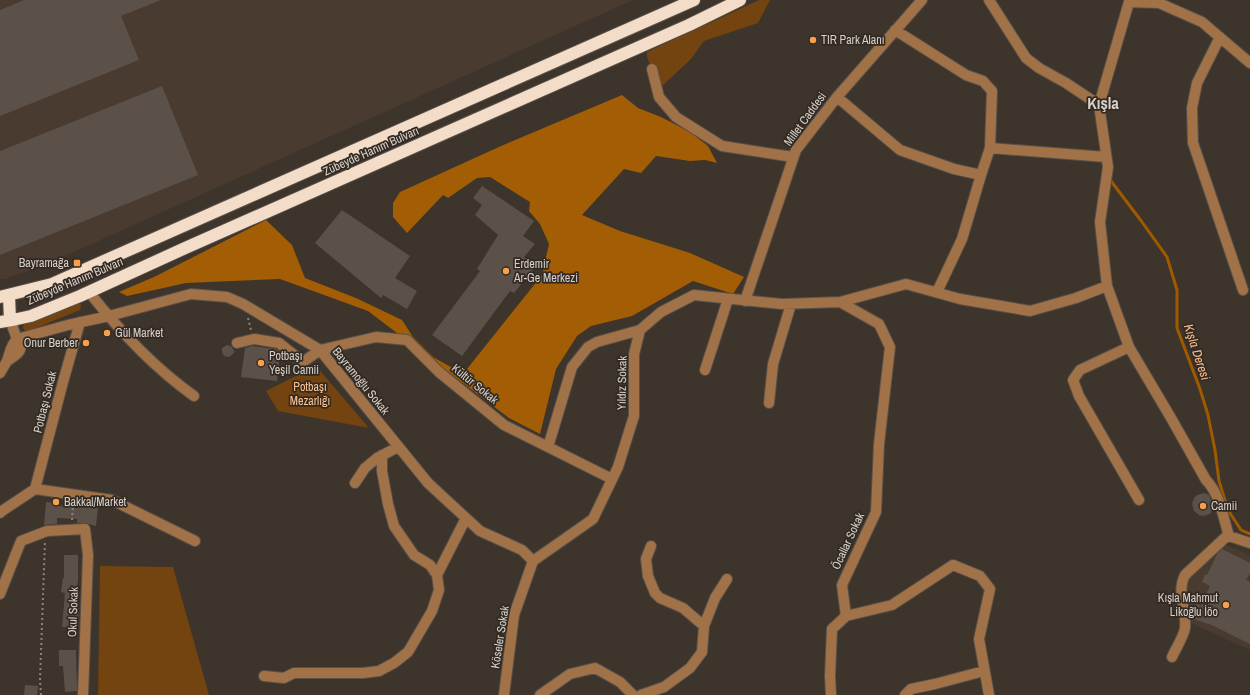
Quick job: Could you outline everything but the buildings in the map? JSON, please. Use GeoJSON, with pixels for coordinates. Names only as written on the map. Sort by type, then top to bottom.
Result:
{"type":"FeatureCollection","features":[{"type":"Feature","properties":{"kind":"highway","name":"Zübeyde Hanım Bulvarı"},"geometry":{"type":"LineString","coordinates":[[694,0],[59,281],[4,297],[5,321],[31,316],[89,292],[682,28],[740,0]]}},
{"type":"Feature","properties":{"kind":"street","name":"Millet Caddesi"},"geometry":{"type":"LineString","coordinates":[[745,301],[796,150],[837,97],[922,0]]}},
{"type":"Feature","properties":{"kind":"street"},"geometry":{"type":"LineString","coordinates":[[989,0],[1026,58],[1039,68],[1066,83],[1099,105]]}},
{"type":"Feature","properties":{"kind":"street"},"geometry":{"type":"LineString","coordinates":[[1250,63],[1202,22],[1159,3],[1128,1],[1099,105],[1108,167],[1100,222],[1107,286],[1129,347],[1206,480],[1212,486],[1228,535],[1250,543]]}},
{"type":"Feature","properties":{"kind":"street"},"geometry":{"type":"LineString","coordinates":[[895,30],[966,75],[983,82],[992,91],[990,148],[962,239],[937,292]]}},
{"type":"Feature","properties":{"kind":"street"},"geometry":{"type":"LineString","coordinates":[[1220,37],[1197,83],[1192,108],[1193,143],[1243,290]]}},
{"type":"Feature","properties":{"kind":"street"},"geometry":{"type":"LineString","coordinates":[[652,69],[659,97],[676,117],[722,146],[793,157]]}},
{"type":"Feature","properties":{"kind":"street"},"geometry":{"type":"LineString","coordinates":[[837,97],[900,150],[954,169],[981,174]]}},
{"type":"Feature","properties":{"kind":"street"},"geometry":{"type":"LineString","coordinates":[[990,148],[1106,157]]}},
{"type":"Feature","properties":{"kind":"street"},"geometry":{"type":"LineString","coordinates":[[548,447],[572,367],[588,347],[597,342],[640,330],[661,312],[694,295],[782,304],[840,302],[906,284],[960,299],[1030,311],[1076,298],[1107,286]]}},
{"type":"Feature","properties":{"kind":"street"},"geometry":{"type":"LineString","coordinates":[[89,292],[130,340],[172,380],[194,396]]}},
{"type":"Feature","properties":{"kind":"street","name":"Bayramoğlu Sokak"},"geometry":{"type":"LineString","coordinates":[[19,339],[191,294],[227,297],[243,304],[320,350],[428,483],[480,531],[522,550],[533,561]]}},
{"type":"Feature","properties":{"kind":"street"},"geometry":{"type":"LineString","coordinates":[[705,370],[728,299]]}},
{"type":"Feature","properties":{"kind":"street","name":"Öcallar Sokak"},"geometry":{"type":"LineString","coordinates":[[840,302],[879,324],[890,347],[879,444],[876,512],[842,585],[846,616]]}},
{"type":"Feature","properties":{"kind":"street"},"geometry":{"type":"LineString","coordinates":[[769,403],[773,364],[791,304]]}},
{"type":"Feature","properties":{"kind":"street"},"geometry":{"type":"LineString","coordinates":[[0,372],[7,361],[10,351],[19,339],[5,321]]}},
{"type":"Feature","properties":{"kind":"street","name":"Potbaşı Sokak"},"geometry":{"type":"LineString","coordinates":[[35,489],[62,382],[80,322]]}},
{"type":"Feature","properties":{"kind":"street","name":"Yıldız Sokak"},"geometry":{"type":"LineString","coordinates":[[533,561],[593,519],[618,467],[634,416],[634,354],[640,330]]}},
{"type":"Feature","properties":{"kind":"street","name":"Kültür Sokak"},"geometry":{"type":"LineString","coordinates":[[320,350],[376,337],[407,340],[439,372],[504,425],[612,479]]}},
{"type":"Feature","properties":{"kind":"street"},"geometry":{"type":"LineString","coordinates":[[236,343],[254,339],[280,344],[303,362],[320,350]]}},
{"type":"Feature","properties":{"kind":"street"},"geometry":{"type":"LineString","coordinates":[[1129,347],[1080,370],[1073,380],[1079,396],[1139,500]]}},
{"type":"Feature","properties":{"kind":"street"},"geometry":{"type":"LineString","coordinates":[[354,483],[365,468],[382,455],[398,447]]}},
{"type":"Feature","properties":{"kind":"street"},"geometry":{"type":"LineString","coordinates":[[264,676],[284,678],[294,673],[363,673],[378,671],[394,663],[408,652],[432,611],[439,590],[437,575],[430,565],[414,555],[394,526],[382,471],[382,455]]}},
{"type":"Feature","properties":{"kind":"street"},"geometry":{"type":"LineString","coordinates":[[0,513],[2,510],[35,489],[74,494],[112,500],[195,541]]}},
{"type":"Feature","properties":{"kind":"street"},"geometry":{"type":"LineString","coordinates":[[437,575],[466,518]]}},
{"type":"Feature","properties":{"kind":"street"},"geometry":{"type":"LineString","coordinates":[[0,594],[21,541],[46,531],[71,529]]}},
{"type":"Feature","properties":{"kind":"street","name":"Okul Sokak"},"geometry":{"type":"LineString","coordinates":[[71,529],[84,530],[88,554],[83,695]]}},
{"type":"Feature","properties":{"kind":"street"},"geometry":{"type":"LineString","coordinates":[[1172,657],[1185,629],[1181,591],[1182,580],[1185,575],[1228,535]]}},
{"type":"Feature","properties":{"kind":"street"},"geometry":{"type":"LineString","coordinates":[[651,546],[646,559],[648,576],[655,593],[660,598],[683,608],[704,626]]}},
{"type":"Feature","properties":{"kind":"street","name":"Köseler Sokak"},"geometry":{"type":"LineString","coordinates":[[504,695],[514,615],[533,561]]}},
{"type":"Feature","properties":{"kind":"street"},"geometry":{"type":"LineString","coordinates":[[831,695],[830,676],[832,628],[846,616],[892,605],[953,565],[980,576],[990,589],[978,640],[989,695]]}},
{"type":"Feature","properties":{"kind":"street"},"geometry":{"type":"LineString","coordinates":[[641,695],[664,687],[690,668],[702,652],[704,626],[715,598],[726,579]]}},
{"type":"Feature","properties":{"kind":"street"},"geometry":{"type":"LineString","coordinates":[[540,695],[570,674],[595,668],[620,682],[633,695]]}},
{"type":"Feature","properties":{"kind":"street"},"geometry":{"type":"LineString","coordinates":[[905,695],[911,689],[984,671]]}},
{"type":"Feature","properties":{"kind":"path"},"geometry":{"type":"LineString","coordinates":[[243,304],[254,339]]}},
{"type":"Feature","properties":{"kind":"path"},"geometry":{"type":"LineString","coordinates":[[71,529],[74,494]]}},
{"type":"Feature","properties":{"kind":"path"},"geometry":{"type":"LineString","coordinates":[[41,695],[40,680],[46,531]]}},
{"type":"Feature","properties":{"kind":"shaded area"},"geometry":{"type":"Polygon","coordinates":[[[0,0],[633,0],[43,266],[5,279],[0,279],[0,0]]]}},
{"type":"Feature","properties":{"kind":"shaded area"},"geometry":{"type":"Polygon","coordinates":[[[622,95],[638,108],[661,117],[690,132],[708,146],[717,163],[705,160],[690,161],[656,156],[641,173],[624,169],[582,215],[620,231],[690,253],[744,277],[733,294],[693,281],[632,316],[591,326],[577,336],[556,369],[540,434],[509,418],[368,311],[280,279],[186,283],[127,296],[119,292],[156,276],[266,220],[292,245],[305,278],[356,298],[402,320],[413,337],[433,357],[463,374],[542,275],[549,244],[540,224],[529,211],[530,202],[490,177],[477,178],[448,198],[443,195],[407,233],[393,217],[393,203],[400,192],[501,146],[622,95]]]}},
{"type":"Feature","properties":{"kind":"shaded area"},"geometry":{"type":"Polygon","coordinates":[[[1222,543],[1250,555],[1250,650],[1191,623],[1184,605],[1182,590],[1198,567],[1222,543]]]}},
{"type":"Feature","properties":{"kind":"green space"},"geometry":{"type":"Polygon","coordinates":[[[759,0],[770,0],[758,23],[704,41],[691,59],[660,88],[647,57],[647,52],[759,0]]]}},
{"type":"Feature","properties":{"kind":"green space"},"geometry":{"type":"Polygon","coordinates":[[[79,302],[81,305],[80,310],[26,332],[23,328],[24,323],[79,302]]]}},
{"type":"Feature","properties":{"kind":"green space","name":"Potbaşı Mezarlığı"},"geometry":{"type":"Polygon","coordinates":[[[316,366],[369,428],[278,411],[266,391],[316,366]]]}},
{"type":"Feature","properties":{"kind":"green space"},"geometry":{"type":"Polygon","coordinates":[[[100,566],[173,567],[209,695],[98,695],[100,566]]]}},
{"type":"Feature","properties":{"kind":"waterway","name":"Kışla Deresi"},"geometry":{"type":"LineString","coordinates":[[1111,181],[1167,257],[1177,290],[1177,328],[1208,415],[1219,481],[1228,510],[1241,530],[1250,534]]}},
{"type":"Feature","properties":{"kind":"place","name":"TIR Park Alanı"},"geometry":{"type":"Point","coordinates":[813,40]}},
{"type":"Feature","properties":{"kind":"place","name":"Bayramağa"},"geometry":{"type":"Point","coordinates":[77,263]}},
{"type":"Feature","properties":{"kind":"place","name":"Erdemir Ar-Ge Merkezi"},"geometry":{"type":"Point","coordinates":[506,271]}},
{"type":"Feature","properties":{"kind":"place","name":"Gül Market"},"geometry":{"type":"Point","coordinates":[107,333]}},
{"type":"Feature","properties":{"kind":"place","name":"Onur Berber"},"geometry":{"type":"Point","coordinates":[86,343]}},
{"type":"Feature","properties":{"kind":"place","name":"Potbaşı Yeşil Camii"},"geometry":{"type":"Point","coordinates":[261,363]}},
{"type":"Feature","properties":{"kind":"place","name":"Bakkal/Market"},"geometry":{"type":"Point","coordinates":[56,502]}},
{"type":"Feature","properties":{"kind":"place","name":"Camii"},"geometry":{"type":"Point","coordinates":[1203,506]}},
{"type":"Feature","properties":{"kind":"place","name":"Kışla Mahmut Likoğlu İöo"},"geometry":{"type":"Point","coordinates":[1226,605]}},
{"type":"Feature","properties":{"kind":"district","name":"Kışla"},"geometry":{"type":"Point","coordinates":[1103,103]}}]}
